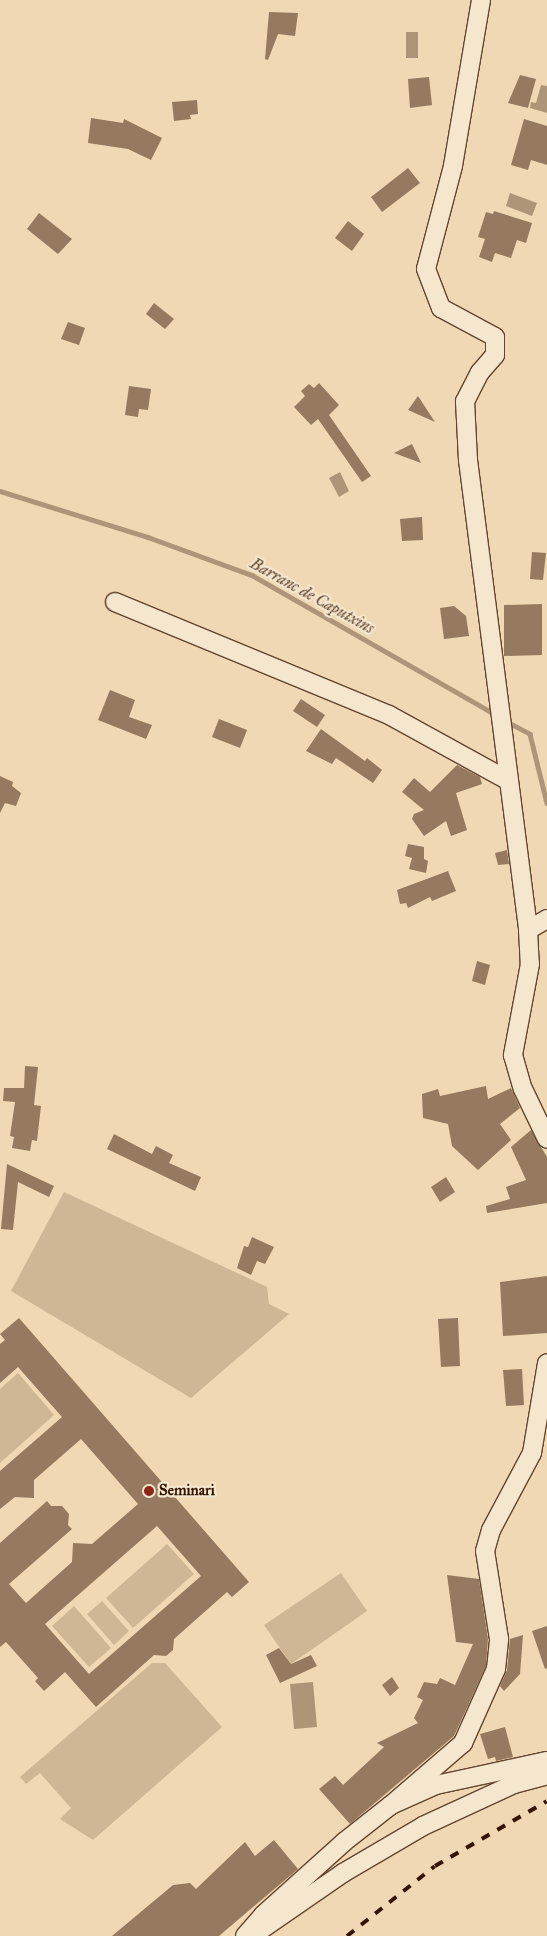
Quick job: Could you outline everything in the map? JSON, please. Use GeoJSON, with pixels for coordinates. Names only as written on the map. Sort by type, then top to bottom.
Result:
{"type":"FeatureCollection","features":[{"type":"Feature","properties":{"kind":"street"},"geometry":{"type":"LineString","coordinates":[[480,0],[481,14],[466,78],[453,166],[426,269],[441,308],[494,337],[495,355],[480,372],[465,402],[468,460],[507,780],[528,930],[530,964],[512,1055],[523,1089],[547,1139]]}},
{"type":"Feature","properties":{"kind":"street"},"geometry":{"type":"LineString","coordinates":[[115,602],[389,715],[507,780]]}},
{"type":"Feature","properties":{"kind":"street"},"geometry":{"type":"LineString","coordinates":[[528,930],[547,919]]}},
{"type":"Feature","properties":{"kind":"street"},"geometry":{"type":"LineString","coordinates":[[268,1925],[281,1906],[366,1833],[423,1789],[463,1743],[496,1669],[499,1639],[485,1551],[491,1530],[532,1453],[547,1362]]}},
{"type":"Feature","properties":{"kind":"street"},"geometry":{"type":"LineString","coordinates":[[245,1936],[263,1915],[344,1842],[391,1805],[423,1789],[459,1779],[547,1762]]}},
{"type":"Feature","properties":{"kind":"street"},"geometry":{"type":"LineString","coordinates":[[252,1936],[343,1873],[423,1826],[506,1788],[547,1774]]}},
{"type":"Feature","properties":{"kind":"shaded area"},"geometry":{"type":"Polygon","coordinates":[[[406,32],[418,32],[418,58],[406,58],[406,32]]]}},
{"type":"Feature","properties":{"kind":"shaded area"},"geometry":{"type":"Polygon","coordinates":[[[541,85],[547,86],[547,113],[530,108],[531,102],[536,103],[541,85]]]}},
{"type":"Feature","properties":{"kind":"shaded area"},"geometry":{"type":"Polygon","coordinates":[[[510,193],[537,203],[532,216],[506,206],[510,193]]]}},
{"type":"Feature","properties":{"kind":"shaded area"},"geometry":{"type":"Polygon","coordinates":[[[340,472],[349,491],[339,497],[329,478],[340,472]]]}},
{"type":"Feature","properties":{"kind":"shaded area"},"geometry":{"type":"Polygon","coordinates":[[[64,1192],[267,1287],[269,1304],[289,1314],[191,1398],[11,1291],[64,1192]]]}},
{"type":"Feature","properties":{"kind":"shaded area"},"geometry":{"type":"Polygon","coordinates":[[[18,1373],[54,1415],[0,1463],[0,1389],[18,1373]]]}},
{"type":"Feature","properties":{"kind":"shaded area"},"geometry":{"type":"Polygon","coordinates":[[[167,1544],[194,1574],[133,1628],[106,1598],[167,1544]]]}},
{"type":"Feature","properties":{"kind":"shaded area"},"geometry":{"type":"Polygon","coordinates":[[[341,1573],[367,1611],[291,1664],[264,1625],[341,1573]]]}},
{"type":"Feature","properties":{"kind":"shaded area"},"geometry":{"type":"Polygon","coordinates":[[[102,1601],[129,1631],[114,1645],[87,1614],[102,1601]]]}},
{"type":"Feature","properties":{"kind":"shaded area"},"geometry":{"type":"Polygon","coordinates":[[[74,1606],[111,1648],[89,1667],[52,1626],[74,1606]]]}},
{"type":"Feature","properties":{"kind":"shaded area"},"geometry":{"type":"Polygon","coordinates":[[[152,1663],[165,1663],[222,1727],[93,1840],[60,1819],[71,1808],[40,1773],[26,1784],[20,1777],[152,1663]]]}},
{"type":"Feature","properties":{"kind":"shaded area"},"geometry":{"type":"Polygon","coordinates":[[[313,1682],[317,1727],[294,1729],[290,1684],[313,1682]]]}},
{"type":"Feature","properties":{"kind":"building"},"geometry":{"type":"Polygon","coordinates":[[[269,12],[298,13],[295,36],[278,34],[268,60],[265,59],[269,12]]]}},
{"type":"Feature","properties":{"kind":"building"},"geometry":{"type":"Polygon","coordinates":[[[520,75],[536,79],[528,108],[508,103],[520,75]]]}},
{"type":"Feature","properties":{"kind":"building"},"geometry":{"type":"Polygon","coordinates":[[[429,77],[432,105],[410,108],[408,79],[429,77]]]}},
{"type":"Feature","properties":{"kind":"building"},"geometry":{"type":"Polygon","coordinates":[[[197,100],[198,114],[190,115],[191,119],[174,121],[172,102],[197,100]]]}},
{"type":"Feature","properties":{"kind":"building"},"geometry":{"type":"Polygon","coordinates":[[[91,118],[123,123],[124,119],[162,138],[151,160],[128,149],[88,143],[91,118]]]}},
{"type":"Feature","properties":{"kind":"building"},"geometry":{"type":"Polygon","coordinates":[[[524,119],[547,126],[547,165],[531,160],[528,170],[511,165],[524,119]]]}},
{"type":"Feature","properties":{"kind":"building"},"geometry":{"type":"Polygon","coordinates":[[[408,168],[420,183],[382,212],[371,197],[408,168]]]}},
{"type":"Feature","properties":{"kind":"building"},"geometry":{"type":"Polygon","coordinates":[[[494,211],[532,223],[526,243],[517,240],[511,258],[495,253],[492,262],[479,257],[485,239],[478,237],[486,212],[493,214],[494,211]]]}},
{"type":"Feature","properties":{"kind":"building"},"geometry":{"type":"Polygon","coordinates":[[[39,213],[72,239],[58,254],[27,229],[39,213]]]}},
{"type":"Feature","properties":{"kind":"building"},"geometry":{"type":"Polygon","coordinates":[[[348,221],[364,234],[352,251],[335,238],[348,221]]]}},
{"type":"Feature","properties":{"kind":"building"},"geometry":{"type":"Polygon","coordinates":[[[154,303],[174,319],[165,329],[146,314],[154,303]]]}},
{"type":"Feature","properties":{"kind":"building"},"geometry":{"type":"Polygon","coordinates":[[[68,322],[85,328],[79,345],[61,339],[68,322]]]}},
{"type":"Feature","properties":{"kind":"building"},"geometry":{"type":"Polygon","coordinates":[[[319,383],[339,405],[329,415],[371,476],[362,482],[318,419],[311,425],[294,407],[305,396],[301,391],[309,384],[314,388],[319,383]]]}},
{"type":"Feature","properties":{"kind":"building"},"geometry":{"type":"Polygon","coordinates":[[[129,386],[151,389],[148,410],[139,409],[138,417],[125,415],[129,386]]]}},
{"type":"Feature","properties":{"kind":"building"},"geometry":{"type":"Polygon","coordinates":[[[418,396],[435,422],[408,410],[418,396]]]}},
{"type":"Feature","properties":{"kind":"building"},"geometry":{"type":"Polygon","coordinates":[[[412,444],[421,463],[394,453],[412,444]]]}},
{"type":"Feature","properties":{"kind":"building"},"geometry":{"type":"Polygon","coordinates":[[[422,517],[423,540],[402,541],[400,519],[422,517]]]}},
{"type":"Feature","properties":{"kind":"building"},"geometry":{"type":"Polygon","coordinates":[[[532,552],[546,553],[543,580],[530,579],[532,552]]]}},
{"type":"Feature","properties":{"kind":"building"},"geometry":{"type":"Polygon","coordinates":[[[542,604],[542,655],[504,656],[504,605],[542,604]]]}},
{"type":"Feature","properties":{"kind":"building"},"geometry":{"type":"Polygon","coordinates":[[[454,606],[466,616],[469,636],[444,639],[440,608],[454,606]]]}},
{"type":"Feature","properties":{"kind":"building"},"geometry":{"type":"Polygon","coordinates":[[[110,690],[135,700],[129,717],[152,725],[146,739],[98,720],[110,690]]]}},
{"type":"Feature","properties":{"kind":"building"},"geometry":{"type":"Polygon","coordinates":[[[301,699],[325,715],[317,727],[293,711],[301,699]]]}},
{"type":"Feature","properties":{"kind":"building"},"geometry":{"type":"Polygon","coordinates":[[[219,719],[247,730],[240,748],[212,737],[219,719]]]}},
{"type":"Feature","properties":{"kind":"building"},"geometry":{"type":"Polygon","coordinates":[[[321,729],[365,761],[367,758],[382,770],[373,783],[336,758],[332,764],[306,751],[321,729]]]}},
{"type":"Feature","properties":{"kind":"building"},"geometry":{"type":"Polygon","coordinates":[[[457,765],[480,777],[482,784],[456,793],[467,830],[451,836],[446,821],[424,836],[412,819],[414,814],[424,810],[402,792],[414,778],[430,792],[457,765]]]}},
{"type":"Feature","properties":{"kind":"building"},"geometry":{"type":"Polygon","coordinates":[[[0,776],[13,782],[12,786],[21,793],[16,806],[5,803],[0,813],[0,776]]]}},
{"type":"Feature","properties":{"kind":"building"},"geometry":{"type":"Polygon","coordinates":[[[408,844],[424,847],[424,859],[428,861],[426,873],[409,869],[412,858],[405,856],[408,844]]]}},
{"type":"Feature","properties":{"kind":"building"},"geometry":{"type":"Polygon","coordinates":[[[507,850],[509,864],[498,865],[495,853],[507,850]]]}},
{"type":"Feature","properties":{"kind":"building"},"geometry":{"type":"Polygon","coordinates":[[[448,871],[456,891],[432,901],[430,897],[408,908],[406,903],[400,904],[397,890],[448,871]]]}},
{"type":"Feature","properties":{"kind":"building"},"geometry":{"type":"Polygon","coordinates":[[[477,961],[490,965],[485,985],[472,981],[477,961]]]}},
{"type":"Feature","properties":{"kind":"building"},"geometry":{"type":"Polygon","coordinates":[[[25,1066],[38,1067],[34,1105],[41,1106],[37,1141],[32,1140],[30,1151],[12,1148],[14,1137],[10,1136],[15,1102],[3,1101],[4,1088],[24,1088],[25,1066]]]}},
{"type":"Feature","properties":{"kind":"building"},"geometry":{"type":"Polygon","coordinates":[[[486,1086],[488,1099],[511,1088],[520,1108],[500,1124],[511,1140],[478,1170],[452,1146],[448,1124],[423,1118],[422,1094],[438,1089],[440,1096],[486,1086]]]}},
{"type":"Feature","properties":{"kind":"building"},"geometry":{"type":"Polygon","coordinates":[[[531,1130],[547,1157],[547,1203],[487,1213],[486,1206],[510,1199],[506,1187],[526,1180],[511,1147],[531,1130]]]}},
{"type":"Feature","properties":{"kind":"building"},"geometry":{"type":"Polygon","coordinates":[[[114,1134],[152,1154],[156,1146],[173,1155],[169,1163],[201,1177],[195,1191],[107,1149],[114,1134]]]}},
{"type":"Feature","properties":{"kind":"building"},"geometry":{"type":"Polygon","coordinates":[[[7,1164],[54,1186],[49,1197],[18,1182],[13,1230],[1,1229],[7,1164]]]}},
{"type":"Feature","properties":{"kind":"building"},"geometry":{"type":"Polygon","coordinates":[[[446,1177],[455,1192],[440,1202],[431,1187],[446,1177]]]}},
{"type":"Feature","properties":{"kind":"building"},"geometry":{"type":"Polygon","coordinates":[[[252,1237],[274,1247],[265,1264],[257,1261],[251,1275],[237,1268],[244,1246],[248,1247],[252,1237]]]}},
{"type":"Feature","properties":{"kind":"building"},"geometry":{"type":"Polygon","coordinates":[[[547,1276],[547,1333],[503,1336],[500,1282],[547,1276]]]}},
{"type":"Feature","properties":{"kind":"building"},"geometry":{"type":"Polygon","coordinates":[[[19,1318],[249,1582],[232,1597],[227,1592],[174,1639],[173,1650],[166,1656],[154,1655],[96,1707],[65,1672],[44,1691],[35,1681],[38,1678],[6,1642],[0,1647],[0,1543],[47,1501],[51,1506],[62,1506],[69,1514],[68,1525],[72,1529],[9,1584],[26,1603],[72,1562],[73,1543],[92,1544],[138,1504],[81,1439],[34,1480],[34,1498],[15,1497],[0,1509],[0,1471],[62,1417],[18,1367],[0,1383],[0,1344],[5,1340],[0,1334],[19,1318]],[[157,1526],[45,1624],[89,1674],[201,1576],[157,1526]]]}},
{"type":"Feature","properties":{"kind":"building"},"geometry":{"type":"Polygon","coordinates":[[[458,1318],[460,1366],[441,1367],[438,1319],[458,1318]]]}},
{"type":"Feature","properties":{"kind":"building"},"geometry":{"type":"Polygon","coordinates":[[[522,1369],[524,1405],[506,1406],[503,1370],[522,1369]]]}},
{"type":"Feature","properties":{"kind":"building"},"geometry":{"type":"Polygon","coordinates":[[[447,1575],[479,1579],[488,1639],[486,1666],[454,1736],[350,1824],[319,1789],[335,1776],[343,1785],[384,1747],[377,1743],[418,1723],[414,1718],[423,1700],[417,1697],[424,1682],[437,1684],[440,1678],[455,1685],[473,1644],[456,1642],[447,1575]]]}},
{"type":"Feature","properties":{"kind":"building"},"geometry":{"type":"Polygon","coordinates":[[[547,1626],[547,1668],[545,1669],[532,1631],[547,1626]]]}},
{"type":"Feature","properties":{"kind":"building"},"geometry":{"type":"Polygon","coordinates":[[[523,1635],[520,1674],[504,1691],[500,1686],[507,1670],[510,1639],[523,1635]]]}},
{"type":"Feature","properties":{"kind":"building"},"geometry":{"type":"Polygon","coordinates":[[[279,1648],[291,1664],[311,1655],[317,1666],[280,1683],[266,1655],[279,1648]]]}},
{"type":"Feature","properties":{"kind":"building"},"geometry":{"type":"Polygon","coordinates":[[[392,1677],[399,1688],[390,1696],[382,1685],[392,1677]]]}},
{"type":"Feature","properties":{"kind":"building"},"geometry":{"type":"Polygon","coordinates":[[[505,1727],[513,1757],[496,1761],[495,1757],[488,1759],[480,1734],[505,1727]]]}},
{"type":"Feature","properties":{"kind":"building"},"geometry":{"type":"Polygon","coordinates":[[[274,1840],[298,1869],[219,1936],[112,1936],[173,1885],[190,1883],[196,1889],[245,1842],[255,1856],[274,1840]]]}},
{"type":"Feature","properties":{"kind":"waterway","name":"Barranc de Caputxins"},"geometry":{"type":"LineString","coordinates":[[0,491],[148,537],[252,575],[495,714]]}},
{"type":"Feature","properties":{"kind":"waterway","name":"Barranc de Caputxins"},"geometry":{"type":"LineString","coordinates":[[506,721],[530,734],[547,803]]}},
{"type":"Feature","properties":{"kind":"railway"},"geometry":{"type":"LineString","coordinates":[[347,1936],[435,1866],[547,1801]]}},
{"type":"Feature","properties":{"kind":"place","name":"Seminari"},"geometry":{"type":"Point","coordinates":[149,1491]}}]}
